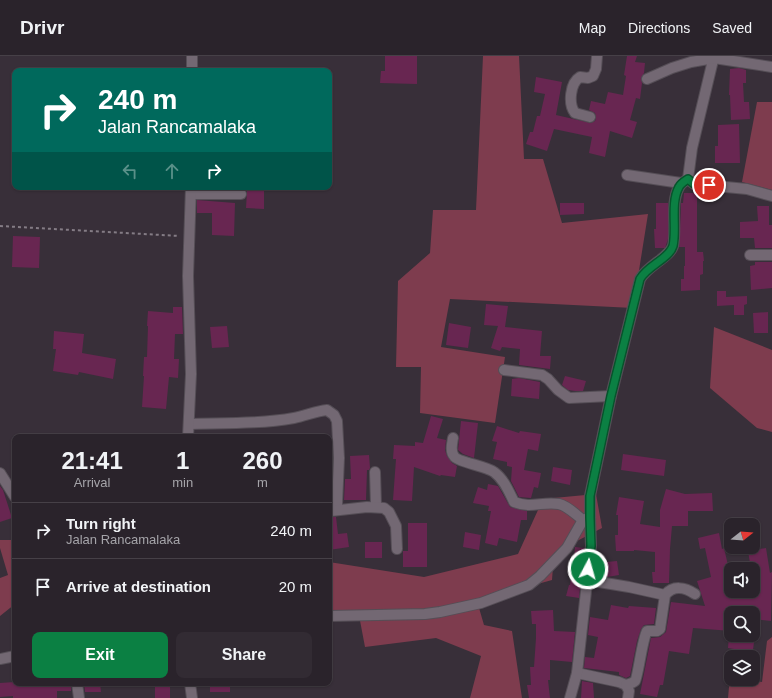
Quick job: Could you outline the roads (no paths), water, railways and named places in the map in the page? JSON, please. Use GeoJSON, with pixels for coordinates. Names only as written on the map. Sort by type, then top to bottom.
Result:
{"type":"FeatureCollection","features":[{"type":"Feature","properties":{"kind":"street"},"geometry":{"type":"LineString","coordinates":[[192,56],[192,68]]}},
{"type":"Feature","properties":{"kind":"street"},"geometry":{"type":"LineString","coordinates":[[590,117],[575,113],[571,104],[571,94],[576,79],[580,77],[588,78],[593,76],[596,69],[596,56]]}},
{"type":"Feature","properties":{"kind":"street"},"geometry":{"type":"LineString","coordinates":[[570,698],[577,673],[591,546],[586,518],[611,396],[640,279],[648,268],[666,255],[672,248],[674,241],[674,215],[677,192],[685,181],[714,57]]}},
{"type":"Feature","properties":{"kind":"street"},"geometry":{"type":"LineString","coordinates":[[647,79],[672,68],[714,57],[772,67]]}},
{"type":"Feature","properties":{"kind":"street"},"geometry":{"type":"LineString","coordinates":[[627,175],[747,189],[772,196]]}},
{"type":"Feature","properties":{"kind":"street"},"geometry":{"type":"LineString","coordinates":[[188,434],[191,374],[188,276],[191,191],[241,194]]}},
{"type":"Feature","properties":{"kind":"street"},"geometry":{"type":"LineString","coordinates":[[750,255],[772,255]]}},
{"type":"Feature","properties":{"kind":"street"},"geometry":{"type":"LineString","coordinates":[[504,370],[542,375],[569,398],[611,396]]}},
{"type":"Feature","properties":{"kind":"street"},"geometry":{"type":"LineString","coordinates":[[189,424],[255,422],[295,418],[327,410],[334,415],[337,421],[339,458],[337,505],[332,510]]}},
{"type":"Feature","properties":{"kind":"street"},"geometry":{"type":"LineString","coordinates":[[453,438],[452,449],[454,456],[458,460],[480,465],[494,472],[502,480],[514,502],[527,506],[559,504],[586,518]]}},
{"type":"Feature","properties":{"kind":"street"},"geometry":{"type":"LineString","coordinates":[[375,472],[376,506]]}},
{"type":"Feature","properties":{"kind":"street"},"geometry":{"type":"LineString","coordinates":[[0,473],[12,492]]}},
{"type":"Feature","properties":{"kind":"street"},"geometry":{"type":"LineString","coordinates":[[332,510],[376,506],[384,508],[389,512],[396,526],[397,549]]}},
{"type":"Feature","properties":{"kind":"street"},"geometry":{"type":"LineString","coordinates":[[332,616],[425,614],[481,603],[505,595],[529,585],[540,576],[567,548],[586,518]]}},
{"type":"Feature","properties":{"kind":"street"},"geometry":{"type":"LineString","coordinates":[[587,580],[664,595]]}},
{"type":"Feature","properties":{"kind":"street"},"geometry":{"type":"LineString","coordinates":[[626,685],[636,678],[646,631],[657,631],[660,629],[664,595],[673,588],[688,589],[695,594]]}},
{"type":"Feature","properties":{"kind":"street"},"geometry":{"type":"LineString","coordinates":[[0,659],[12,657]]}},
{"type":"Feature","properties":{"kind":"street"},"geometry":{"type":"LineString","coordinates":[[577,673],[619,682],[626,685],[629,691],[628,698]]}},
{"type":"Feature","properties":{"kind":"street"},"geometry":{"type":"LineString","coordinates":[[77,686],[79,698]]}},
{"type":"Feature","properties":{"kind":"street"},"geometry":{"type":"LineString","coordinates":[[190,686],[192,698]]}}]}
